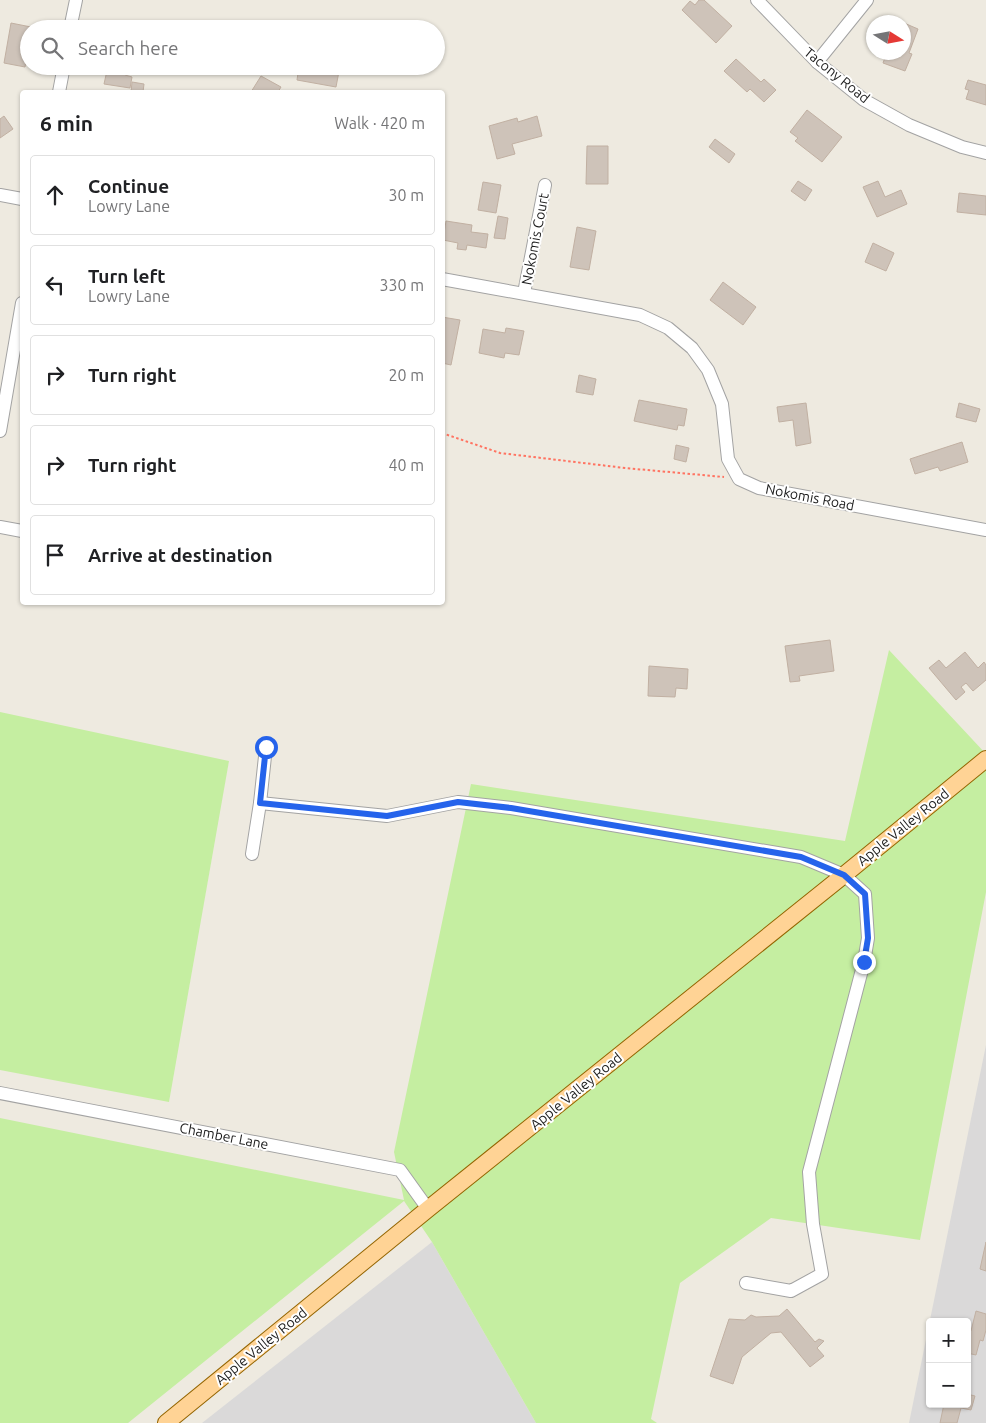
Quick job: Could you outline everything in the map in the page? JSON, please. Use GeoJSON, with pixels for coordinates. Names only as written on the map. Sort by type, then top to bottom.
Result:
{"type":"FeatureCollection","features":[{"type":"Feature","properties":{"kind":"main road","name":"Apple Valley Road"},"geometry":{"type":"LineString","coordinates":[[166,1423],[986,759]]}},
{"type":"Feature","properties":{"kind":"street"},"geometry":{"type":"LineString","coordinates":[[72,20],[76,0]]}},
{"type":"Feature","properties":{"kind":"street","name":"Tacony Road"},"geometry":{"type":"LineString","coordinates":[[757,0],[817,62],[864,100],[909,125],[962,147],[986,153]]}},
{"type":"Feature","properties":{"kind":"street"},"geometry":{"type":"LineString","coordinates":[[817,62],[867,0]]}},
{"type":"Feature","properties":{"kind":"street"},"geometry":{"type":"LineString","coordinates":[[59,90],[62,75]]}},
{"type":"Feature","properties":{"kind":"street","name":"Nokomis Court"},"geometry":{"type":"LineString","coordinates":[[524,294],[545,185]]}},
{"type":"Feature","properties":{"kind":"street"},"geometry":{"type":"LineString","coordinates":[[0,195],[20,199]]}},
{"type":"Feature","properties":{"kind":"street"},"geometry":{"type":"LineString","coordinates":[[445,280],[640,315],[668,328],[692,348],[708,370],[722,404],[728,460],[739,478]]}},
{"type":"Feature","properties":{"kind":"street"},"geometry":{"type":"LineString","coordinates":[[0,431],[18,351],[20,327]]}},
{"type":"Feature","properties":{"kind":"street","name":"Nokomis Road"},"geometry":{"type":"LineString","coordinates":[[739,478],[759,488],[986,530]]}},
{"type":"Feature","properties":{"kind":"street"},"geometry":{"type":"LineString","coordinates":[[0,527],[20,531]]}},
{"type":"Feature","properties":{"kind":"street"},"geometry":{"type":"LineString","coordinates":[[252,854],[266,747]]}},
{"type":"Feature","properties":{"kind":"street"},"geometry":{"type":"LineString","coordinates":[[260,803],[387,816],[458,802],[511,808],[801,857],[844,875],[865,894],[868,938],[864,962],[809,1172],[813,1224],[822,1274],[791,1290],[746,1283]]}},
{"type":"Feature","properties":{"kind":"street","name":"Chamber Lane"},"geometry":{"type":"LineString","coordinates":[[0,1093],[400,1170],[428,1209]]}},
{"type":"Feature","properties":{"kind":"path"},"geometry":{"type":"LineString","coordinates":[[445,435],[500,453],[625,468],[739,478]]}},
{"type":"Feature","properties":{"kind":"shaded area"},"geometry":{"type":"Polygon","coordinates":[[[986,1045],[986,1423],[909,1423],[926,1340],[926,1408],[971,1408],[971,1318],[930,1318],[986,1045]]]}},
{"type":"Feature","properties":{"kind":"shaded area"},"geometry":{"type":"Polygon","coordinates":[[[432,1242],[536,1423],[202,1423],[432,1242]]]}},
{"type":"Feature","properties":{"kind":"green space"},"geometry":{"type":"Polygon","coordinates":[[[889,650],[986,754],[986,892],[920,1240],[771,1218],[680,1283],[651,1419],[657,1423],[536,1423],[432,1242],[404,1201],[128,1423],[0,1423],[0,1118],[404,1200],[394,1152],[471,784],[845,841],[889,650]]]}},
{"type":"Feature","properties":{"kind":"green space"},"geometry":{"type":"Polygon","coordinates":[[[0,712],[229,761],[169,1102],[0,1070],[0,712]]]}},
{"type":"Feature","properties":{"kind":"building"},"geometry":{"type":"Polygon","coordinates":[[[699,0],[704,0],[732,26],[716,43],[682,10],[690,1],[695,5],[699,0]]]}},
{"type":"Feature","properties":{"kind":"building"},"geometry":{"type":"Polygon","coordinates":[[[11,23],[20,25],[20,66],[4,63],[11,23]]]}},
{"type":"Feature","properties":{"kind":"building"},"geometry":{"type":"Polygon","coordinates":[[[911,26],[918,29],[911,48],[911,26]]]}},
{"type":"Feature","properties":{"kind":"building"},"geometry":{"type":"Polygon","coordinates":[[[736,59],[761,82],[764,79],[776,90],[764,102],[750,89],[747,92],[724,71],[736,59]]]}},
{"type":"Feature","properties":{"kind":"building"},"geometry":{"type":"Polygon","coordinates":[[[884,60],[910,60],[905,71],[883,63],[884,60]]]}},
{"type":"Feature","properties":{"kind":"building"},"geometry":{"type":"Polygon","coordinates":[[[106,75],[132,77],[130,88],[104,84],[106,75]]]}},
{"type":"Feature","properties":{"kind":"building"},"geometry":{"type":"Polygon","coordinates":[[[298,75],[338,75],[336,87],[297,80],[298,75]]]}},
{"type":"Feature","properties":{"kind":"building"},"geometry":{"type":"Polygon","coordinates":[[[261,76],[281,87],[279,90],[252,90],[261,76]]]}},
{"type":"Feature","properties":{"kind":"building"},"geometry":{"type":"Polygon","coordinates":[[[968,80],[986,85],[986,105],[966,99],[969,90],[965,89],[968,80]]]}},
{"type":"Feature","properties":{"kind":"building"},"geometry":{"type":"Polygon","coordinates":[[[132,82],[144,84],[143,90],[131,90],[132,82]]]}},
{"type":"Feature","properties":{"kind":"building"},"geometry":{"type":"Polygon","coordinates":[[[807,110],[842,137],[822,162],[795,141],[798,138],[790,132],[807,110]]]}},
{"type":"Feature","properties":{"kind":"building"},"geometry":{"type":"Polygon","coordinates":[[[4,116],[13,129],[0,138],[0,119],[4,116]]]}},
{"type":"Feature","properties":{"kind":"building"},"geometry":{"type":"Polygon","coordinates":[[[537,116],[542,136],[512,144],[515,154],[497,159],[489,126],[517,118],[518,122],[537,116]]]}},
{"type":"Feature","properties":{"kind":"building"},"geometry":{"type":"Polygon","coordinates":[[[715,139],[735,154],[729,163],[709,147],[715,139]]]}},
{"type":"Feature","properties":{"kind":"building"},"geometry":{"type":"Polygon","coordinates":[[[587,146],[608,146],[608,184],[586,184],[587,146]]]}},
{"type":"Feature","properties":{"kind":"building"},"geometry":{"type":"Polygon","coordinates":[[[798,181],[812,190],[805,201],[791,191],[798,181]]]}},
{"type":"Feature","properties":{"kind":"building"},"geometry":{"type":"Polygon","coordinates":[[[878,181],[885,197],[901,190],[907,204],[877,217],[863,187],[878,181]]]}},
{"type":"Feature","properties":{"kind":"building"},"geometry":{"type":"Polygon","coordinates":[[[483,182],[501,185],[496,213],[478,210],[483,182]]]}},
{"type":"Feature","properties":{"kind":"building"},"geometry":{"type":"Polygon","coordinates":[[[959,193],[986,196],[986,215],[957,212],[959,193]]]}},
{"type":"Feature","properties":{"kind":"building"},"geometry":{"type":"Polygon","coordinates":[[[498,216],[508,218],[505,239],[494,238],[498,216]]]}},
{"type":"Feature","properties":{"kind":"building"},"geometry":{"type":"Polygon","coordinates":[[[446,221],[472,225],[471,232],[488,234],[486,248],[467,245],[466,250],[457,249],[458,243],[445,240],[446,221]]]}},
{"type":"Feature","properties":{"kind":"building"},"geometry":{"type":"Polygon","coordinates":[[[577,227],[596,231],[589,270],[570,267],[577,227]]]}},
{"type":"Feature","properties":{"kind":"building"},"geometry":{"type":"Polygon","coordinates":[[[873,243],[894,253],[886,271],[865,262],[873,243]]]}},
{"type":"Feature","properties":{"kind":"building"},"geometry":{"type":"Polygon","coordinates":[[[723,282],[756,307],[743,325],[710,300],[723,282]]]}},
{"type":"Feature","properties":{"kind":"building"},"geometry":{"type":"Polygon","coordinates":[[[445,318],[460,320],[451,365],[445,364],[445,318]]]}},
{"type":"Feature","properties":{"kind":"building"},"geometry":{"type":"Polygon","coordinates":[[[506,328],[524,331],[519,355],[505,353],[504,358],[479,353],[483,329],[505,333],[506,328]]]}},
{"type":"Feature","properties":{"kind":"building"},"geometry":{"type":"Polygon","coordinates":[[[579,375],[596,379],[593,395],[576,392],[579,375]]]}},
{"type":"Feature","properties":{"kind":"building"},"geometry":{"type":"Polygon","coordinates":[[[639,400],[687,409],[684,426],[678,425],[677,430],[634,421],[639,400]]]}},
{"type":"Feature","properties":{"kind":"building"},"geometry":{"type":"Polygon","coordinates":[[[806,403],[811,443],[796,446],[793,420],[779,422],[777,407],[806,403]]]}},
{"type":"Feature","properties":{"kind":"building"},"geometry":{"type":"Polygon","coordinates":[[[959,403],[980,409],[976,422],[956,417],[959,403]]]}},
{"type":"Feature","properties":{"kind":"building"},"geometry":{"type":"Polygon","coordinates":[[[962,442],[968,462],[940,471],[938,467],[915,474],[910,459],[962,442]]]}},
{"type":"Feature","properties":{"kind":"building"},"geometry":{"type":"Polygon","coordinates":[[[676,445],[689,448],[686,462],[674,459],[676,445]]]}},
{"type":"Feature","properties":{"kind":"building"},"geometry":{"type":"Polygon","coordinates":[[[830,640],[834,671],[799,676],[800,681],[790,682],[785,646],[830,640]]]}},
{"type":"Feature","properties":{"kind":"building"},"geometry":{"type":"Polygon","coordinates":[[[965,652],[978,668],[984,662],[986,665],[986,680],[973,691],[966,683],[961,687],[965,692],[956,700],[929,668],[939,660],[946,668],[965,652]]]}},
{"type":"Feature","properties":{"kind":"building"},"geometry":{"type":"Polygon","coordinates":[[[649,666],[688,669],[687,689],[676,688],[675,697],[648,696],[649,666]]]}},
{"type":"Feature","properties":{"kind":"building"},"geometry":{"type":"Polygon","coordinates":[[[986,1242],[986,1271],[980,1269],[986,1242]]]}},
{"type":"Feature","properties":{"kind":"building"},"geometry":{"type":"Polygon","coordinates":[[[787,1309],[815,1342],[819,1339],[824,1341],[817,1348],[824,1356],[810,1367],[781,1332],[771,1333],[742,1357],[733,1384],[710,1376],[729,1319],[745,1320],[751,1315],[756,1317],[779,1316],[787,1309]]]}},
{"type":"Feature","properties":{"kind":"building"},"geometry":{"type":"Polygon","coordinates":[[[976,1311],[986,1314],[986,1330],[983,1341],[980,1340],[976,1355],[971,1354],[971,1331],[976,1311]]]}},
{"type":"Feature","properties":{"kind":"building"},"geometry":{"type":"Polygon","coordinates":[[[971,1395],[975,1396],[971,1410],[961,1408],[971,1408],[971,1395]]]}},
{"type":"Feature","properties":{"kind":"building"},"geometry":{"type":"Polygon","coordinates":[[[943,1408],[961,1408],[957,1423],[940,1423],[943,1408]]]}},
{"type":"Feature","properties":{"kind":"route"},"geometry":{"type":"LineString","coordinates":[[266,747],[260,803],[387,816],[458,802],[511,808],[801,857],[844,875],[865,894],[868,938],[864,962]]}}]}
